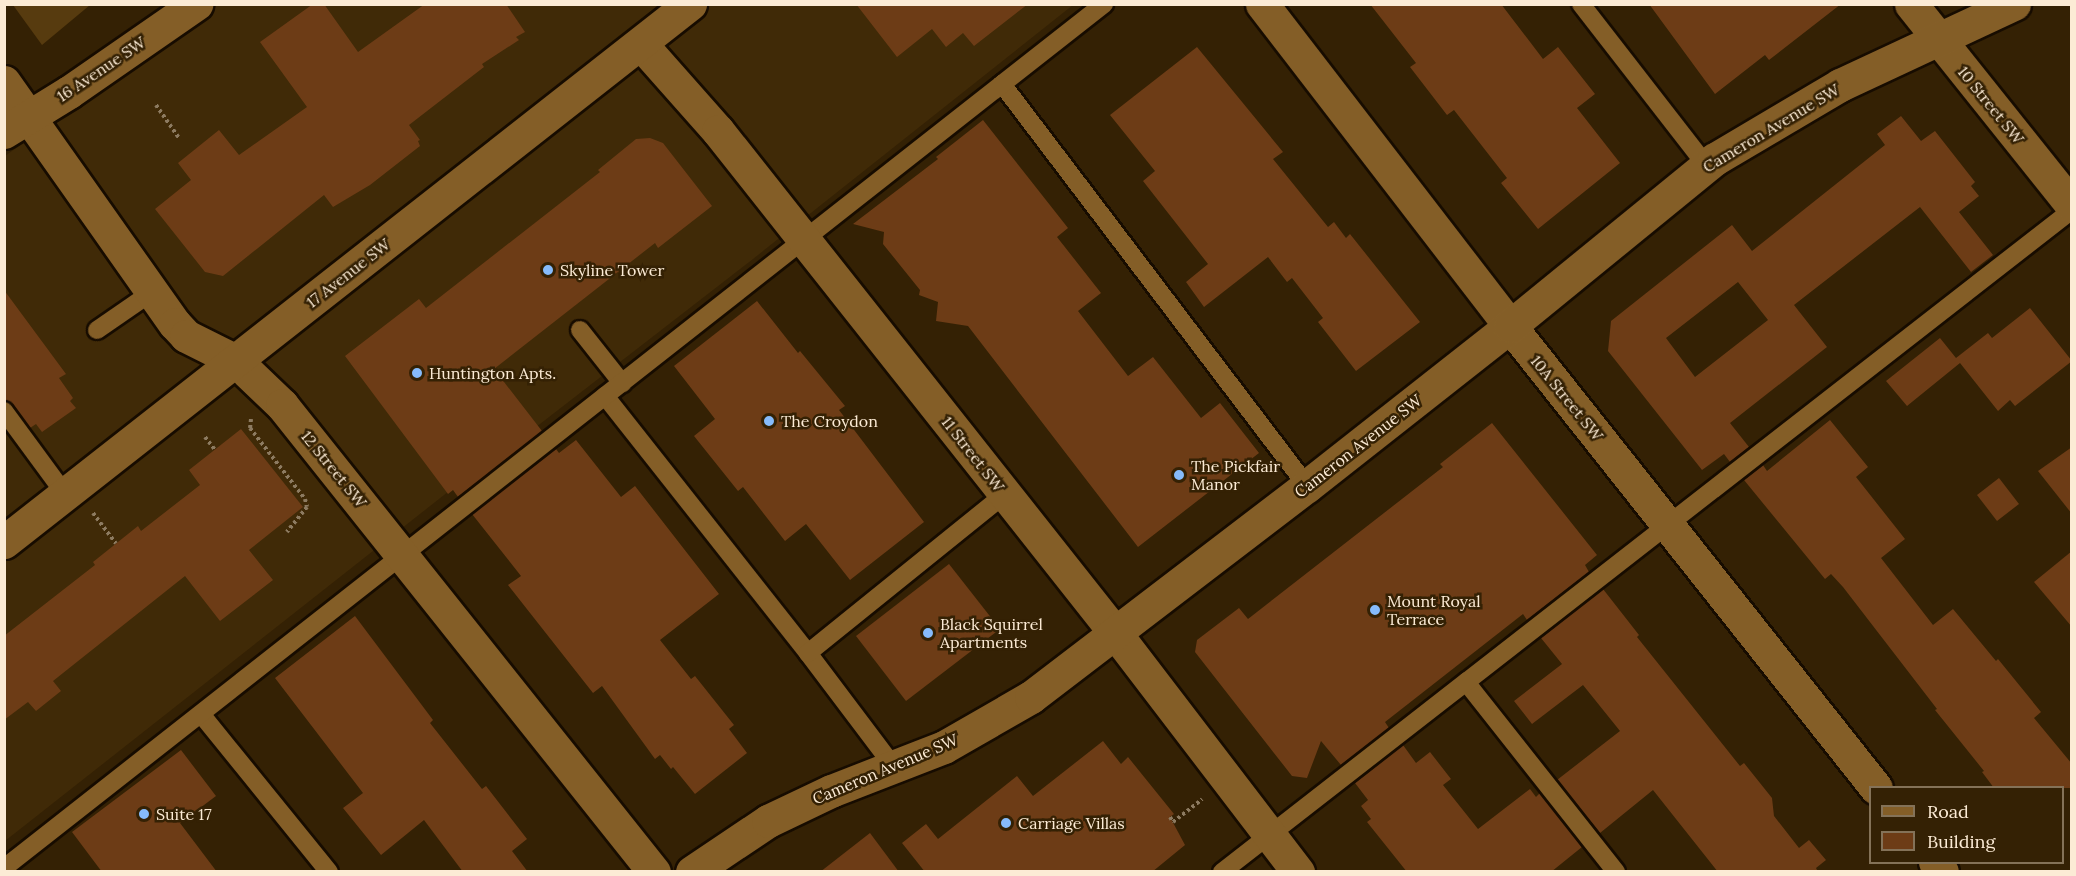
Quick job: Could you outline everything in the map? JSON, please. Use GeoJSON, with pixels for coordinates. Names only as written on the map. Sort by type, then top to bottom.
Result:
{"type":"FeatureCollection","features":[{"type":"Feature","properties":{"kind":"street","name":"16 Avenue SW"},"geometry":{"type":"LineString","coordinates":[[16,124],[69,92],[196,4]]}},
{"type":"Feature","properties":{"kind":"street","name":"17 Avenue SW"},"geometry":{"type":"LineString","coordinates":[[4,542],[77,501],[236,361],[690,4]]}},
{"type":"Feature","properties":{"kind":"street","name":"10A Street SW"},"geometry":{"type":"LineString","coordinates":[[1262,4],[1510,326],[1874,786]]}},
{"type":"Feature","properties":{"kind":"street","name":"10 Street SW"},"geometry":{"type":"LineString","coordinates":[[1911,4],[2072,208]]}},
{"type":"Feature","properties":{"kind":"street","name":"Cameron Avenue SW"},"geometry":{"type":"LineString","coordinates":[[692,872],[768,821],[831,791],[944,747],[1031,697],[1307,486],[1510,326],[1706,165],[1840,85],[1939,41],[2014,4]]}},
{"type":"Feature","properties":{"kind":"street","name":"11 Street SW"},"geometry":{"type":"LineString","coordinates":[[641,44],[718,131],[1116,634],[1298,872]]}},
{"type":"Feature","properties":{"kind":"street","name":"12 Street SW"},"geometry":{"type":"LineString","coordinates":[[4,82],[16,124],[186,336],[236,361],[282,405],[403,554],[654,872]]}},
{"type":"Feature","properties":{"kind":"lane"},"geometry":{"type":"LineString","coordinates":[[4,868],[1104,4]]}},
{"type":"Feature","properties":{"kind":"lane"},"geometry":{"type":"LineString","coordinates":[[1581,4],[1706,165]]}},
{"type":"Feature","properties":{"kind":"lane"},"geometry":{"type":"LineString","coordinates":[[1002,84],[1307,486]]}},
{"type":"Feature","properties":{"kind":"lane"},"geometry":{"type":"LineString","coordinates":[[1222,872],[2072,208]]}},
{"type":"Feature","properties":{"kind":"lane"},"geometry":{"type":"LineString","coordinates":[[97,330],[152,292]]}},
{"type":"Feature","properties":{"kind":"lane"},"geometry":{"type":"LineString","coordinates":[[580,330],[622,383]]}},
{"type":"Feature","properties":{"kind":"lane"},"geometry":{"type":"LineString","coordinates":[[605,396],[808,653],[894,767]]}},
{"type":"Feature","properties":{"kind":"lane"},"geometry":{"type":"LineString","coordinates":[[4,411],[77,501]]}},
{"type":"Feature","properties":{"kind":"lane"},"geometry":{"type":"LineString","coordinates":[[808,653],[1005,494]]}},
{"type":"Feature","properties":{"kind":"lane"},"geometry":{"type":"LineString","coordinates":[[1466,682],[1616,872]]}},
{"type":"Feature","properties":{"kind":"lane"},"geometry":{"type":"LineString","coordinates":[[201,714],[329,872]]}},
{"type":"Feature","properties":{"kind":"path"},"geometry":{"type":"LineString","coordinates":[[156,105],[179,138]]}},
{"type":"Feature","properties":{"kind":"path"},"geometry":{"type":"LineString","coordinates":[[251,413],[250,428],[305,499],[307,507],[287,532]]}},
{"type":"Feature","properties":{"kind":"path"},"geometry":{"type":"LineString","coordinates":[[205,437],[215,450]]}},
{"type":"Feature","properties":{"kind":"path"},"geometry":{"type":"LineString","coordinates":[[260,453],[266,449]]}},
{"type":"Feature","properties":{"kind":"path"},"geometry":{"type":"LineString","coordinates":[[77,501],[116,543]]}},
{"type":"Feature","properties":{"kind":"path"},"geometry":{"type":"LineString","coordinates":[[1170,817],[1173,822],[1202,798]]}},
{"type":"Feature","properties":{"kind":"shaded area"},"geometry":{"type":"Polygon","coordinates":[[[13,5],[90,5],[42,45],[13,5]]]}},
{"type":"Feature","properties":{"kind":"shaded area"},"geometry":{"type":"Polygon","coordinates":[[[214,5],[1073,5],[753,259],[540,424],[491,458],[5,841],[5,156],[214,5]]]}},
{"type":"Feature","properties":{"kind":"building"},"geometry":{"type":"Polygon","coordinates":[[[313,4],[324,4],[358,52],[425,4],[506,4],[525,32],[516,37],[519,40],[482,64],[484,67],[409,125],[420,140],[418,141],[420,146],[370,185],[333,207],[324,195],[223,276],[205,272],[155,209],[191,180],[178,163],[219,130],[239,155],[307,107],[260,42],[313,4]]]}},
{"type":"Feature","properties":{"kind":"building"},"geometry":{"type":"Polygon","coordinates":[[[856,4],[1028,4],[974,46],[963,33],[946,47],[932,29],[897,57],[856,4]]]}},
{"type":"Feature","properties":{"kind":"building"},"geometry":{"type":"Polygon","coordinates":[[[1370,4],[1501,4],[1543,59],[1558,47],[1595,94],[1577,108],[1620,163],[1538,229],[1501,183],[1507,178],[1454,110],[1447,115],[1410,67],[1416,63],[1370,4]]]}},
{"type":"Feature","properties":{"kind":"building"},"geometry":{"type":"Polygon","coordinates":[[[1649,4],[1841,4],[1769,60],[1765,55],[1715,94],[1649,4]]]}},
{"type":"Feature","properties":{"kind":"building"},"geometry":{"type":"Polygon","coordinates":[[[1197,47],[1283,152],[1273,159],[1328,227],[1334,222],[1346,238],[1350,234],[1420,322],[1356,371],[1318,322],[1323,318],[1292,278],[1287,282],[1268,257],[1204,307],[1186,282],[1208,264],[1143,181],[1155,171],[1110,115],[1197,47]]]}},
{"type":"Feature","properties":{"kind":"building"},"geometry":{"type":"Polygon","coordinates":[[[1901,116],[1921,141],[1935,131],[1975,182],[1971,186],[1979,196],[1959,212],[1993,255],[1971,272],[1920,207],[1794,305],[1827,347],[1730,423],[1749,447],[1730,462],[1724,454],[1702,470],[1608,351],[1611,321],[1732,225],[1752,251],[1885,145],[1877,134],[1901,116]],[[1738,282],[1666,338],[1695,377],[1768,320],[1738,282]]]}},
{"type":"Feature","properties":{"kind":"building"},"geometry":{"type":"Polygon","coordinates":[[[983,120],[1068,228],[1057,237],[1101,293],[1078,311],[1128,376],[1153,357],[1201,418],[1220,403],[1259,453],[1138,547],[968,326],[936,321],[938,302],[919,295],[920,290],[883,244],[884,232],[853,224],[938,159],[936,157],[983,120]]]}},
{"type":"Feature","properties":{"kind":"building"},"geometry":{"type":"Polygon","coordinates":[[[650,138],[663,143],[712,206],[658,248],[655,243],[494,369],[542,431],[458,497],[453,490],[448,494],[345,356],[419,299],[426,308],[600,172],[598,170],[636,139],[650,138]]]}},
{"type":"Feature","properties":{"kind":"building"},"geometry":{"type":"Polygon","coordinates":[[[4,290],[66,374],[59,378],[73,398],[70,401],[76,408],[42,432],[36,424],[30,428],[13,404],[4,400],[4,290]]]}},
{"type":"Feature","properties":{"kind":"building"},"geometry":{"type":"Polygon","coordinates":[[[757,301],[798,353],[800,351],[845,406],[839,410],[924,522],[850,580],[806,524],[785,541],[743,487],[738,491],[694,436],[715,419],[674,366],[757,301]]]}},
{"type":"Feature","properties":{"kind":"building"},"geometry":{"type":"Polygon","coordinates":[[[2030,308],[2072,361],[2015,406],[2010,400],[1998,411],[1960,363],[1907,406],[1886,381],[1940,338],[1956,358],[1988,333],[1992,338],[2030,308]]]}},
{"type":"Feature","properties":{"kind":"building"},"geometry":{"type":"Polygon","coordinates":[[[1830,420],[1868,467],[1856,477],[1905,539],[1881,558],[1933,625],[1953,609],[1996,661],[1998,659],[2041,712],[2034,718],[2072,764],[2072,788],[1992,786],[1982,772],[1984,771],[1843,587],[1831,574],[1825,579],[1744,480],[1763,465],[1767,471],[1830,420]]]}},
{"type":"Feature","properties":{"kind":"building"},"geometry":{"type":"Polygon","coordinates":[[[1492,423],[1597,555],[1585,565],[1589,572],[1527,620],[1523,614],[1385,722],[1389,728],[1341,765],[1321,741],[1307,778],[1292,776],[1195,652],[1197,640],[1239,608],[1248,619],[1443,467],[1440,464],[1492,423]]]}},
{"type":"Feature","properties":{"kind":"building"},"geometry":{"type":"Polygon","coordinates":[[[241,429],[303,507],[249,550],[273,580],[220,621],[185,576],[53,681],[61,691],[36,711],[28,702],[4,720],[4,636],[95,565],[93,562],[138,526],[141,531],[200,485],[189,470],[241,429]]]}},
{"type":"Feature","properties":{"kind":"building"},"geometry":{"type":"Polygon","coordinates":[[[576,440],[621,497],[635,486],[719,594],[660,640],[691,679],[695,676],[734,725],[729,729],[747,753],[695,794],[660,755],[655,759],[602,686],[593,693],[508,585],[521,576],[472,514],[556,449],[559,453],[576,440]]]}},
{"type":"Feature","properties":{"kind":"building"},"geometry":{"type":"Polygon","coordinates":[[[2072,447],[2072,514],[2038,471],[2072,447]]]}},
{"type":"Feature","properties":{"kind":"building"},"geometry":{"type":"Polygon","coordinates":[[[1999,478],[2019,504],[1997,521],[1977,495],[1999,478]]]}},
{"type":"Feature","properties":{"kind":"building"},"geometry":{"type":"Polygon","coordinates":[[[2072,551],[2072,627],[2034,582],[2072,551]]]}},
{"type":"Feature","properties":{"kind":"building","name":"Black Squirrel Apartments"},"geometry":{"type":"Polygon","coordinates":[[[949,564],[1000,629],[906,701],[856,636],[949,564]]]}},
{"type":"Feature","properties":{"kind":"building"},"geometry":{"type":"Polygon","coordinates":[[[1603,589],[1639,635],[1637,637],[1740,766],[1744,763],[1772,798],[1774,816],[1799,848],[1809,840],[1826,860],[1816,868],[1818,872],[1718,872],[1653,790],[1600,833],[1557,780],[1620,731],[1583,685],[1532,724],[1514,701],[1562,664],[1541,638],[1603,589]]]}},
{"type":"Feature","properties":{"kind":"building"},"geometry":{"type":"Polygon","coordinates":[[[355,616],[433,720],[430,723],[482,789],[486,786],[527,839],[512,851],[528,872],[463,872],[424,820],[381,855],[343,808],[363,793],[275,678],[355,616]]]}},
{"type":"Feature","properties":{"kind":"building"},"geometry":{"type":"Polygon","coordinates":[[[1103,741],[1121,764],[1128,757],[1174,814],[1170,817],[1185,845],[1152,872],[925,872],[902,843],[926,824],[938,839],[1017,776],[1033,796],[1103,741]]]}},
{"type":"Feature","properties":{"kind":"building"},"geometry":{"type":"Polygon","coordinates":[[[1403,745],[1416,763],[1430,752],[1451,779],[1443,785],[1478,829],[1530,789],[1536,797],[1540,793],[1582,847],[1551,872],[1407,872],[1367,822],[1371,819],[1361,806],[1368,800],[1355,783],[1403,745]]]}},
{"type":"Feature","properties":{"kind":"building","name":"Suite 17"},"geometry":{"type":"Polygon","coordinates":[[[181,750],[216,796],[180,823],[217,872],[102,872],[72,832],[181,750]]]}},
{"type":"Feature","properties":{"kind":"building"},"geometry":{"type":"Polygon","coordinates":[[[870,833],[899,872],[820,872],[870,833]]]}},
{"type":"Feature","properties":{"kind":"place","name":"Skyline Tower"},"geometry":{"type":"Point","coordinates":[548,270]}},
{"type":"Feature","properties":{"kind":"place","name":"Huntington Apts."},"geometry":{"type":"Point","coordinates":[417,373]}},
{"type":"Feature","properties":{"kind":"place","name":"The Croydon"},"geometry":{"type":"Point","coordinates":[769,421]}},
{"type":"Feature","properties":{"kind":"place","name":"The Pickfair Manor"},"geometry":{"type":"Point","coordinates":[1179,475]}},
{"type":"Feature","properties":{"kind":"place","name":"Mount Royal Terrace"},"geometry":{"type":"Point","coordinates":[1375,610]}},
{"type":"Feature","properties":{"kind":"place","name":"Black Squirrel Apartments"},"geometry":{"type":"Point","coordinates":[928,633]}},
{"type":"Feature","properties":{"kind":"place","name":"Suite 17"},"geometry":{"type":"Point","coordinates":[144,814]}},
{"type":"Feature","properties":{"kind":"place","name":"Carriage Villas"},"geometry":{"type":"Point","coordinates":[1006,823]}}]}
